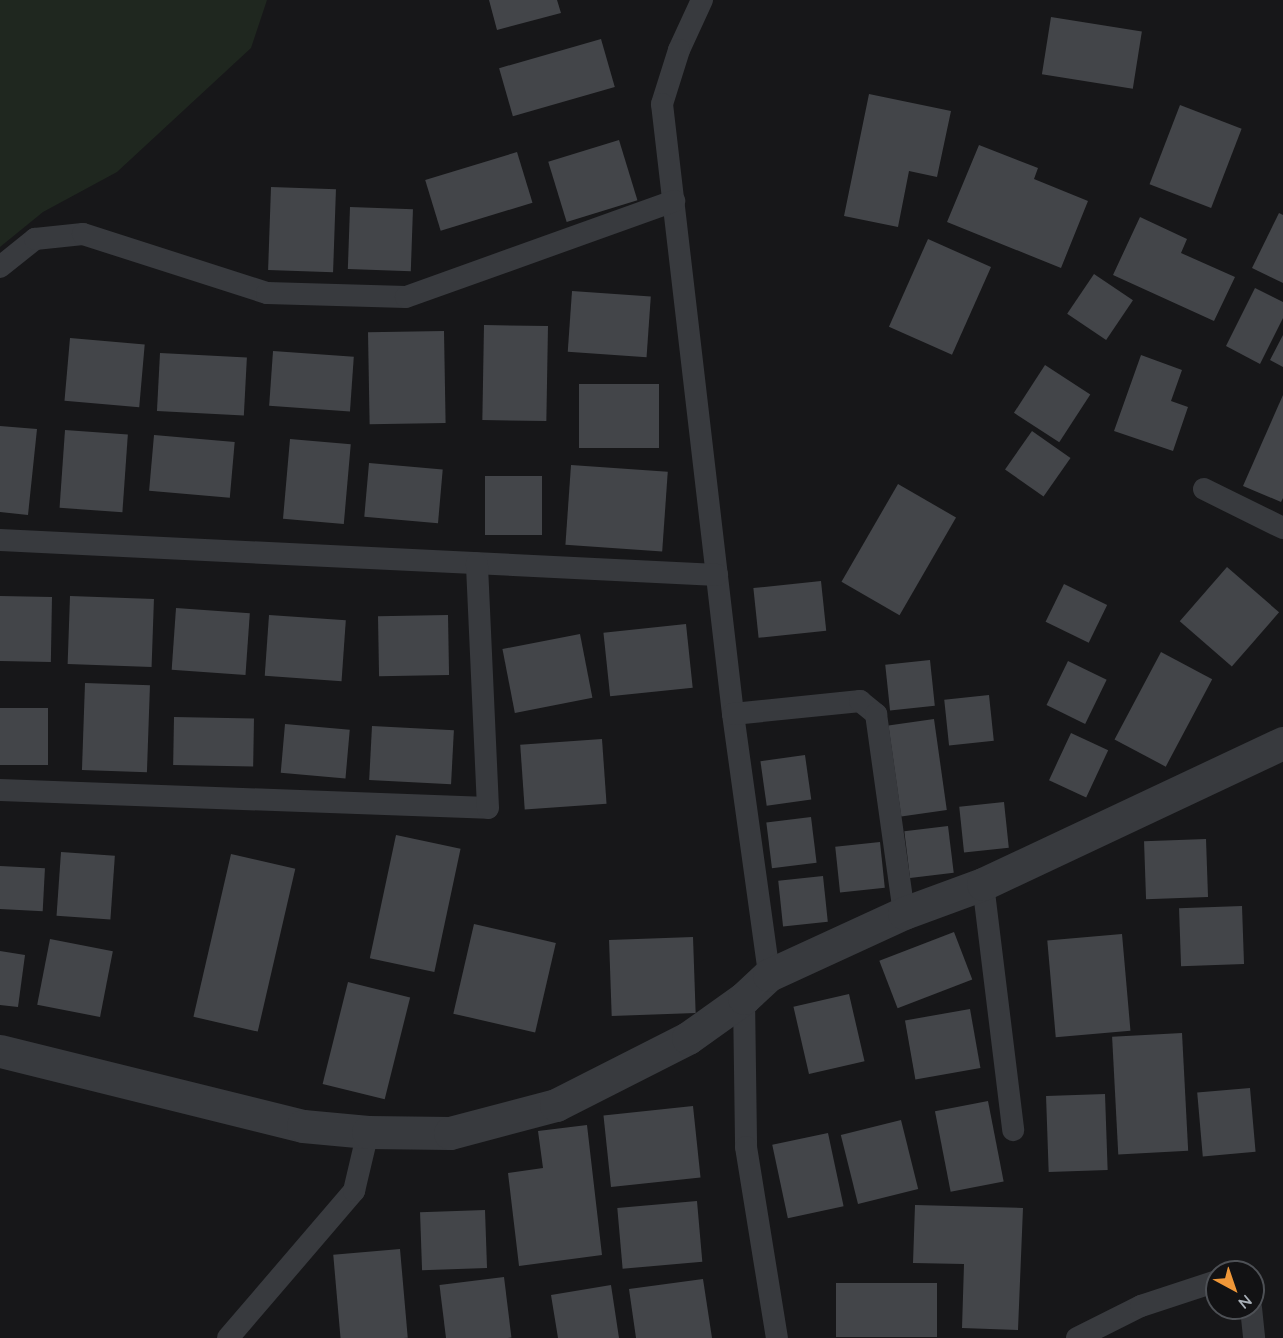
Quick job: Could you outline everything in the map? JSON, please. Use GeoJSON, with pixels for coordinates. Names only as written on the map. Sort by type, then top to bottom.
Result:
{"type":"FeatureCollection","features":[{"type":"Feature","properties":{"kind":"street"},"geometry":{"type":"LineString","coordinates":[[0,1051],[303,1126],[368,1132],[450,1133],[556,1105],[688,1038],[744,998],[769,975],[903,913],[984,884],[1283,743]]}},
{"type":"Feature","properties":{"kind":"lane"},"geometry":{"type":"LineString","coordinates":[[702,0],[679,50],[662,104],[733,714],[769,975]]}},
{"type":"Feature","properties":{"kind":"lane"},"geometry":{"type":"LineString","coordinates":[[0,267],[35,239],[83,234],[267,293],[406,297],[674,201]]}},
{"type":"Feature","properties":{"kind":"lane"},"geometry":{"type":"LineString","coordinates":[[1204,489],[1283,528]]}},
{"type":"Feature","properties":{"kind":"lane"},"geometry":{"type":"LineString","coordinates":[[0,540],[717,575]]}},
{"type":"Feature","properties":{"kind":"lane"},"geometry":{"type":"LineString","coordinates":[[0,790],[488,808],[477,563]]}},
{"type":"Feature","properties":{"kind":"lane"},"geometry":{"type":"LineString","coordinates":[[733,714],[860,701],[876,714],[903,913]]}},
{"type":"Feature","properties":{"kind":"lane"},"geometry":{"type":"LineString","coordinates":[[984,884],[1013,1130]]}},
{"type":"Feature","properties":{"kind":"lane"},"geometry":{"type":"LineString","coordinates":[[744,998],[746,1147],[777,1338]]}},
{"type":"Feature","properties":{"kind":"lane"},"geometry":{"type":"LineString","coordinates":[[228,1338],[354,1191],[368,1132]]}},
{"type":"Feature","properties":{"kind":"lane"},"geometry":{"type":"LineString","coordinates":[[1077,1338],[1141,1306],[1205,1285]]}},
{"type":"Feature","properties":{"kind":"lane"},"geometry":{"type":"LineString","coordinates":[[1252,1320],[1254,1338]]}},
{"type":"Feature","properties":{"kind":"shaded area"},"geometry":{"type":"Polygon","coordinates":[[[0,0],[267,0],[251,48],[117,172],[43,212],[0,247],[0,0]]]}},
{"type":"Feature","properties":{"kind":"building"},"geometry":{"type":"Polygon","coordinates":[[[489,0],[557,0],[561,13],[497,30],[489,0]]]}},
{"type":"Feature","properties":{"kind":"building"},"geometry":{"type":"Polygon","coordinates":[[[1051,17],[1142,31],[1133,89],[1042,74],[1051,17]]]}},
{"type":"Feature","properties":{"kind":"building"},"geometry":{"type":"Polygon","coordinates":[[[601,39],[615,87],[513,116],[499,68],[601,39]]]}},
{"type":"Feature","properties":{"kind":"building"},"geometry":{"type":"Polygon","coordinates":[[[869,94],[951,111],[937,177],[909,171],[898,227],[844,216],[869,94]]]}},
{"type":"Feature","properties":{"kind":"building"},"geometry":{"type":"Polygon","coordinates":[[[1180,105],[1242,129],[1211,208],[1150,184],[1180,105]]]}},
{"type":"Feature","properties":{"kind":"building"},"geometry":{"type":"Polygon","coordinates":[[[619,140],[637,200],[567,222],[548,162],[619,140]]]}},
{"type":"Feature","properties":{"kind":"building"},"geometry":{"type":"Polygon","coordinates":[[[979,145],[1038,168],[1034,179],[1088,201],[1061,268],[947,222],[979,145]]]}},
{"type":"Feature","properties":{"kind":"building"},"geometry":{"type":"Polygon","coordinates":[[[517,152],[532,203],[441,231],[425,180],[517,152]]]}},
{"type":"Feature","properties":{"kind":"building"},"geometry":{"type":"Polygon","coordinates":[[[271,187],[336,189],[333,272],[268,270],[271,187]]]}},
{"type":"Feature","properties":{"kind":"building"},"geometry":{"type":"Polygon","coordinates":[[[350,207],[413,209],[411,271],[348,269],[350,207]]]}},
{"type":"Feature","properties":{"kind":"building"},"geometry":{"type":"Polygon","coordinates":[[[1279,213],[1283,215],[1283,283],[1252,268],[1279,213]]]}},
{"type":"Feature","properties":{"kind":"building"},"geometry":{"type":"Polygon","coordinates":[[[1140,217],[1187,239],[1181,253],[1235,277],[1214,321],[1113,275],[1140,217]]]}},
{"type":"Feature","properties":{"kind":"building"},"geometry":{"type":"Polygon","coordinates":[[[928,239],[991,267],[952,355],[889,327],[928,239]]]}},
{"type":"Feature","properties":{"kind":"building"},"geometry":{"type":"Polygon","coordinates":[[[1094,274],[1133,300],[1106,340],[1067,314],[1094,274]]]}},
{"type":"Feature","properties":{"kind":"building"},"geometry":{"type":"Polygon","coordinates":[[[1255,288],[1283,302],[1283,318],[1260,364],[1226,346],[1255,288]]]}},
{"type":"Feature","properties":{"kind":"building"},"geometry":{"type":"Polygon","coordinates":[[[572,291],[651,297],[647,357],[568,352],[572,291]]]}},
{"type":"Feature","properties":{"kind":"building"},"geometry":{"type":"Polygon","coordinates":[[[484,325],[548,326],[546,421],[482,420],[484,325]]]}},
{"type":"Feature","properties":{"kind":"building"},"geometry":{"type":"Polygon","coordinates":[[[444,331],[446,423],[370,424],[368,332],[444,331]]]}},
{"type":"Feature","properties":{"kind":"building"},"geometry":{"type":"Polygon","coordinates":[[[1283,335],[1283,367],[1270,360],[1283,335]]]}},
{"type":"Feature","properties":{"kind":"building"},"geometry":{"type":"Polygon","coordinates":[[[70,338],[145,345],[139,407],[65,401],[70,338]]]}},
{"type":"Feature","properties":{"kind":"building"},"geometry":{"type":"Polygon","coordinates":[[[273,351],[354,357],[350,412],[269,406],[273,351]]]}},
{"type":"Feature","properties":{"kind":"building"},"geometry":{"type":"Polygon","coordinates":[[[160,353],[247,358],[244,415],[157,411],[160,353]]]}},
{"type":"Feature","properties":{"kind":"building"},"geometry":{"type":"Polygon","coordinates":[[[1141,355],[1182,370],[1171,401],[1188,407],[1173,451],[1114,431],[1141,355]]]}},
{"type":"Feature","properties":{"kind":"building"},"geometry":{"type":"Polygon","coordinates":[[[1045,365],[1090,394],[1059,442],[1014,413],[1045,365]]]}},
{"type":"Feature","properties":{"kind":"building"},"geometry":{"type":"Polygon","coordinates":[[[579,384],[659,384],[659,448],[579,448],[579,384]]]}},
{"type":"Feature","properties":{"kind":"building"},"geometry":{"type":"Polygon","coordinates":[[[1283,395],[1283,498],[1281,502],[1243,486],[1283,395]]]}},
{"type":"Feature","properties":{"kind":"building"},"geometry":{"type":"Polygon","coordinates":[[[0,426],[37,429],[28,515],[0,512],[0,426]]]}},
{"type":"Feature","properties":{"kind":"building"},"geometry":{"type":"Polygon","coordinates":[[[65,430],[128,434],[122,512],[60,508],[65,430]]]}},
{"type":"Feature","properties":{"kind":"building"},"geometry":{"type":"Polygon","coordinates":[[[1032,431],[1071,458],[1044,496],[1005,470],[1032,431]]]}},
{"type":"Feature","properties":{"kind":"building"},"geometry":{"type":"Polygon","coordinates":[[[154,435],[235,442],[230,498],[149,491],[154,435]]]}},
{"type":"Feature","properties":{"kind":"building"},"geometry":{"type":"Polygon","coordinates":[[[290,439],[351,444],[344,524],[283,519],[290,439]]]}},
{"type":"Feature","properties":{"kind":"building"},"geometry":{"type":"Polygon","coordinates":[[[369,463],[443,469],[438,523],[364,517],[369,463]]]}},
{"type":"Feature","properties":{"kind":"building"},"geometry":{"type":"Polygon","coordinates":[[[571,465],[668,472],[662,552],[565,545],[571,465]]]}},
{"type":"Feature","properties":{"kind":"building"},"geometry":{"type":"Polygon","coordinates":[[[485,476],[542,476],[542,535],[485,535],[485,476]]]}},
{"type":"Feature","properties":{"kind":"building"},"geometry":{"type":"Polygon","coordinates":[[[898,484],[956,518],[900,615],[842,582],[898,484]]]}},
{"type":"Feature","properties":{"kind":"building"},"geometry":{"type":"Polygon","coordinates":[[[1227,567],[1279,612],[1232,667],[1180,621],[1227,567]]]}},
{"type":"Feature","properties":{"kind":"building"},"geometry":{"type":"Polygon","coordinates":[[[821,581],[826,631],[759,638],[753,588],[821,581]]]}},
{"type":"Feature","properties":{"kind":"building"},"geometry":{"type":"Polygon","coordinates":[[[1064,584],[1107,605],[1089,643],[1046,622],[1064,584]]]}},
{"type":"Feature","properties":{"kind":"building"},"geometry":{"type":"Polygon","coordinates":[[[0,596],[52,597],[51,662],[0,661],[0,596]]]}},
{"type":"Feature","properties":{"kind":"building"},"geometry":{"type":"Polygon","coordinates":[[[70,596],[154,599],[152,667],[68,664],[70,596]]]}},
{"type":"Feature","properties":{"kind":"building"},"geometry":{"type":"Polygon","coordinates":[[[176,608],[250,613],[245,675],[172,670],[176,608]]]}},
{"type":"Feature","properties":{"kind":"building"},"geometry":{"type":"Polygon","coordinates":[[[269,615],[346,620],[342,681],[265,676],[269,615]]]}},
{"type":"Feature","properties":{"kind":"building"},"geometry":{"type":"Polygon","coordinates":[[[448,615],[449,675],[379,676],[378,616],[448,615]]]}},
{"type":"Feature","properties":{"kind":"building"},"geometry":{"type":"Polygon","coordinates":[[[686,624],[693,688],[610,696],[603,633],[686,624]]]}},
{"type":"Feature","properties":{"kind":"building"},"geometry":{"type":"Polygon","coordinates":[[[580,634],[592,698],[515,713],[502,649],[580,634]]]}},
{"type":"Feature","properties":{"kind":"building"},"geometry":{"type":"Polygon","coordinates":[[[1161,652],[1212,679],[1166,767],[1115,739],[1161,652]]]}},
{"type":"Feature","properties":{"kind":"building"},"geometry":{"type":"Polygon","coordinates":[[[930,660],[935,706],[890,710],[885,665],[930,660]]]}},
{"type":"Feature","properties":{"kind":"building"},"geometry":{"type":"Polygon","coordinates":[[[1068,661],[1107,680],[1085,724],[1047,705],[1068,661]]]}},
{"type":"Feature","properties":{"kind":"building"},"geometry":{"type":"Polygon","coordinates":[[[85,683],[150,685],[147,772],[82,770],[85,683]]]}},
{"type":"Feature","properties":{"kind":"building"},"geometry":{"type":"Polygon","coordinates":[[[989,695],[994,741],[949,745],[944,700],[989,695]]]}},
{"type":"Feature","properties":{"kind":"building"},"geometry":{"type":"Polygon","coordinates":[[[0,708],[48,708],[48,765],[0,765],[0,708]]]}},
{"type":"Feature","properties":{"kind":"building"},"geometry":{"type":"Polygon","coordinates":[[[174,717],[254,718],[253,766],[173,765],[174,717]]]}},
{"type":"Feature","properties":{"kind":"building"},"geometry":{"type":"Polygon","coordinates":[[[934,719],[947,810],[901,817],[888,725],[934,719]]]}},
{"type":"Feature","properties":{"kind":"building"},"geometry":{"type":"Polygon","coordinates":[[[285,724],[350,730],[345,778],[281,773],[285,724]]]}},
{"type":"Feature","properties":{"kind":"building"},"geometry":{"type":"Polygon","coordinates":[[[372,726],[454,730],[451,784],[369,780],[372,726]]]}},
{"type":"Feature","properties":{"kind":"building"},"geometry":{"type":"Polygon","coordinates":[[[1071,733],[1108,750],[1086,797],[1049,780],[1071,733]]]}},
{"type":"Feature","properties":{"kind":"building"},"geometry":{"type":"Polygon","coordinates":[[[602,739],[607,804],[525,810],[520,745],[602,739]]]}},
{"type":"Feature","properties":{"kind":"building"},"geometry":{"type":"Polygon","coordinates":[[[805,755],[811,800],[767,806],[760,761],[805,755]]]}},
{"type":"Feature","properties":{"kind":"building"},"geometry":{"type":"Polygon","coordinates":[[[1004,802],[1009,848],[964,852],[959,807],[1004,802]]]}},
{"type":"Feature","properties":{"kind":"building"},"geometry":{"type":"Polygon","coordinates":[[[811,817],[817,863],[772,868],[766,822],[811,817]]]}},
{"type":"Feature","properties":{"kind":"building"},"geometry":{"type":"Polygon","coordinates":[[[948,826],[954,873],[910,878],[904,831],[948,826]]]}},
{"type":"Feature","properties":{"kind":"building"},"geometry":{"type":"Polygon","coordinates":[[[396,835],[461,849],[434,972],[370,958],[396,835]]]}},
{"type":"Feature","properties":{"kind":"building"},"geometry":{"type":"Polygon","coordinates":[[[1206,839],[1208,897],[1146,899],[1144,841],[1206,839]]]}},
{"type":"Feature","properties":{"kind":"building"},"geometry":{"type":"Polygon","coordinates":[[[880,842],[885,888],[840,892],[835,847],[880,842]]]}},
{"type":"Feature","properties":{"kind":"building"},"geometry":{"type":"Polygon","coordinates":[[[61,852],[115,856],[110,920],[57,916],[61,852]]]}},
{"type":"Feature","properties":{"kind":"building"},"geometry":{"type":"Polygon","coordinates":[[[231,854],[295,869],[258,1032],[193,1017],[231,854]]]}},
{"type":"Feature","properties":{"kind":"building"},"geometry":{"type":"Polygon","coordinates":[[[0,866],[45,868],[43,911],[0,909],[0,866]]]}},
{"type":"Feature","properties":{"kind":"building"},"geometry":{"type":"Polygon","coordinates":[[[823,876],[828,922],[783,926],[778,881],[823,876]]]}},
{"type":"Feature","properties":{"kind":"building"},"geometry":{"type":"Polygon","coordinates":[[[1242,906],[1244,964],[1181,966],[1179,908],[1242,906]]]}},
{"type":"Feature","properties":{"kind":"building"},"geometry":{"type":"Polygon","coordinates":[[[474,924],[556,943],[535,1033],[453,1014],[474,924]]]}},
{"type":"Feature","properties":{"kind":"building"},"geometry":{"type":"Polygon","coordinates":[[[954,932],[972,980],[898,1008],[879,961],[954,932]]]}},
{"type":"Feature","properties":{"kind":"building"},"geometry":{"type":"Polygon","coordinates":[[[1122,934],[1130,1031],[1056,1037],[1047,941],[1122,934]]]}},
{"type":"Feature","properties":{"kind":"building"},"geometry":{"type":"Polygon","coordinates":[[[693,937],[696,1013],[612,1016],[609,940],[693,937]]]}},
{"type":"Feature","properties":{"kind":"building"},"geometry":{"type":"Polygon","coordinates":[[[50,939],[113,951],[100,1017],[37,1005],[50,939]]]}},
{"type":"Feature","properties":{"kind":"building"},"geometry":{"type":"Polygon","coordinates":[[[0,951],[25,955],[18,1007],[0,1005],[0,951]]]}},
{"type":"Feature","properties":{"kind":"building"},"geometry":{"type":"Polygon","coordinates":[[[348,982],[410,997],[385,1099],[323,1084],[348,982]]]}},
{"type":"Feature","properties":{"kind":"building"},"geometry":{"type":"Polygon","coordinates":[[[849,994],[865,1061],[809,1074],[793,1007],[849,994]]]}},
{"type":"Feature","properties":{"kind":"building"},"geometry":{"type":"Polygon","coordinates":[[[970,1009],[980,1068],[915,1080],[905,1020],[970,1009]]]}},
{"type":"Feature","properties":{"kind":"building"},"geometry":{"type":"Polygon","coordinates":[[[1182,1033],[1188,1151],[1118,1155],[1112,1037],[1182,1033]]]}},
{"type":"Feature","properties":{"kind":"building"},"geometry":{"type":"Polygon","coordinates":[[[1250,1088],[1256,1152],[1203,1156],[1197,1093],[1250,1088]]]}},
{"type":"Feature","properties":{"kind":"building"},"geometry":{"type":"Polygon","coordinates":[[[1105,1094],[1108,1170],[1049,1172],[1046,1096],[1105,1094]]]}},
{"type":"Feature","properties":{"kind":"building"},"geometry":{"type":"Polygon","coordinates":[[[988,1101],[1004,1181],[951,1192],[935,1111],[988,1101]]]}},
{"type":"Feature","properties":{"kind":"building"},"geometry":{"type":"Polygon","coordinates":[[[693,1106],[701,1178],[611,1187],[603,1115],[693,1106]]]}},
{"type":"Feature","properties":{"kind":"building"},"geometry":{"type":"Polygon","coordinates":[[[901,1120],[918,1189],[858,1204],[841,1135],[901,1120]]]}},
{"type":"Feature","properties":{"kind":"building"},"geometry":{"type":"Polygon","coordinates":[[[587,1125],[602,1255],[519,1266],[508,1173],[543,1168],[538,1131],[587,1125]]]}},
{"type":"Feature","properties":{"kind":"building"},"geometry":{"type":"Polygon","coordinates":[[[828,1133],[844,1206],[788,1218],[772,1145],[828,1133]]]}},
{"type":"Feature","properties":{"kind":"building"},"geometry":{"type":"Polygon","coordinates":[[[697,1201],[702,1262],[623,1269],[617,1208],[697,1201]]]}},
{"type":"Feature","properties":{"kind":"building"},"geometry":{"type":"Polygon","coordinates":[[[915,1205],[1023,1208],[1018,1330],[962,1328],[964,1264],[913,1263],[915,1205]]]}},
{"type":"Feature","properties":{"kind":"building"},"geometry":{"type":"Polygon","coordinates":[[[485,1210],[487,1268],[422,1270],[420,1212],[485,1210]]]}},
{"type":"Feature","properties":{"kind":"building"},"geometry":{"type":"Polygon","coordinates":[[[400,1249],[408,1338],[341,1338],[333,1255],[400,1249]]]}},
{"type":"Feature","properties":{"kind":"building"},"geometry":{"type":"Polygon","coordinates":[[[504,1277],[511,1338],[446,1338],[439,1285],[504,1277]]]}},
{"type":"Feature","properties":{"kind":"building"},"geometry":{"type":"Polygon","coordinates":[[[703,1279],[712,1338],[636,1338],[629,1289],[703,1279]]]}},
{"type":"Feature","properties":{"kind":"building"},"geometry":{"type":"Polygon","coordinates":[[[836,1283],[937,1283],[937,1337],[836,1337],[836,1283]]]}},
{"type":"Feature","properties":{"kind":"building"},"geometry":{"type":"Polygon","coordinates":[[[611,1285],[619,1338],[558,1338],[551,1295],[611,1285]]]}}]}
